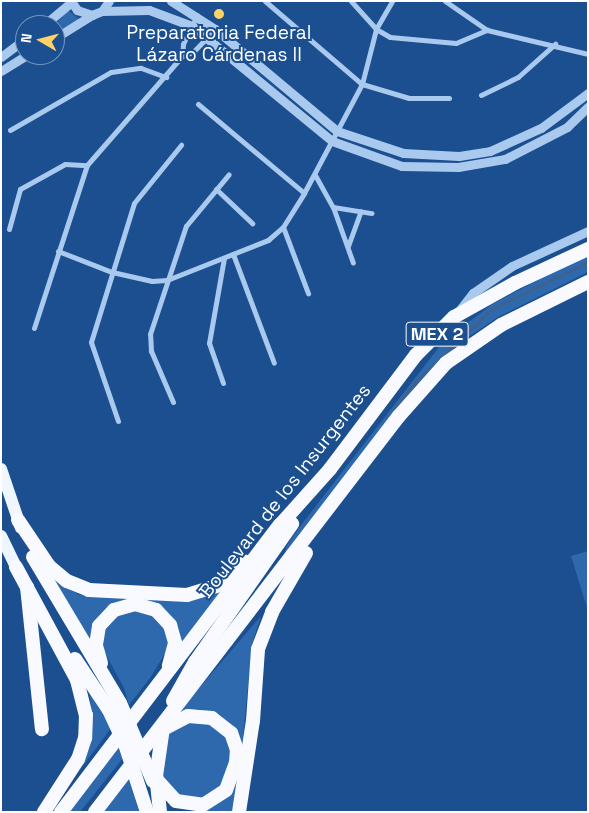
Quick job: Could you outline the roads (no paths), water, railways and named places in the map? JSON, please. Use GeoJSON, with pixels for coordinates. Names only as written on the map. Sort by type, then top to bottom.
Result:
{"type":"FeatureCollection","features":[{"type":"Feature","properties":{"kind":"highway","name":"Boulevard de los Insurgentes"},"geometry":{"type":"LineString","coordinates":[[61,812],[280,525],[330,470],[410,362],[454,318],[515,283],[588,248]]}},
{"type":"Feature","properties":{"kind":"highway","name":"MEX 2"},"geometry":{"type":"LineString","coordinates":[[346,488],[400,416],[446,363],[500,325],[588,282]]}},
{"type":"Feature","properties":{"kind":"highway"},"geometry":{"type":"LineString","coordinates":[[160,812],[156,776],[157,754],[171,705],[195,662],[330,470]]}},
{"type":"Feature","properties":{"kind":"highway"},"geometry":{"type":"LineString","coordinates":[[95,812],[149,742],[169,721],[346,488]]}},
{"type":"Feature","properties":{"kind":"highway"},"geometry":{"type":"LineString","coordinates":[[239,812],[254,721],[256,659],[261,637],[290,577],[346,488]]}},
{"type":"Feature","properties":{"kind":"highway"},"geometry":{"type":"LineString","coordinates":[[18,520],[49,566],[74,585],[97,591],[179,595],[216,586],[280,525]]}},
{"type":"Feature","properties":{"kind":"highway"},"geometry":{"type":"LineString","coordinates":[[33,558],[43,579],[105,678],[145,760],[165,812]]}},
{"type":"Feature","properties":{"kind":"highway"},"geometry":{"type":"LineString","coordinates":[[16,567],[77,680],[86,715],[85,738],[78,759],[44,812]]}},
{"type":"Feature","properties":{"kind":"highway"},"geometry":{"type":"LineString","coordinates":[[26,586],[42,729]]}},
{"type":"Feature","properties":{"kind":"highway"},"geometry":{"type":"LineString","coordinates":[[36,603],[109,710],[132,761],[147,812]]}},
{"type":"Feature","properties":{"kind":"highway"},"geometry":{"type":"LineString","coordinates":[[105,678],[96,645],[99,626],[116,608],[139,604],[153,608],[164,616],[174,635],[173,659],[159,684]]}},
{"type":"Feature","properties":{"kind":"highway"},"geometry":{"type":"LineString","coordinates":[[145,760],[165,792],[183,804],[206,803],[226,790],[237,759],[235,742],[229,730],[220,722],[204,716],[188,716],[169,721]]}},
{"type":"Feature","properties":{"kind":"main road"},"geometry":{"type":"LineString","coordinates":[[1,469],[33,558]]}},
{"type":"Feature","properties":{"kind":"main road"},"geometry":{"type":"LineString","coordinates":[[1,536],[16,567]]}},
{"type":"Feature","properties":{"kind":"street"},"geometry":{"type":"LineString","coordinates":[[102,11],[109,1]]}},
{"type":"Feature","properties":{"kind":"street"},"geometry":{"type":"LineString","coordinates":[[171,1],[197,15],[215,29],[337,131],[403,154],[459,156],[490,151],[516,141],[541,128],[588,93]]}},
{"type":"Feature","properties":{"kind":"street"},"geometry":{"type":"LineString","coordinates":[[265,1],[362,84],[409,98],[449,98]]}},
{"type":"Feature","properties":{"kind":"street"},"geometry":{"type":"LineString","coordinates":[[350,1],[376,30],[390,38],[456,43],[487,30]]}},
{"type":"Feature","properties":{"kind":"street"},"geometry":{"type":"LineString","coordinates":[[58,250],[112,272],[136,279],[167,280],[268,240],[283,227],[315,175],[362,84],[376,30],[392,1]]}},
{"type":"Feature","properties":{"kind":"street"},"geometry":{"type":"LineString","coordinates":[[445,1],[487,30],[555,44],[588,54]]}},
{"type":"Feature","properties":{"kind":"street"},"geometry":{"type":"LineString","coordinates":[[56,15],[71,2],[77,10],[92,15]]}},
{"type":"Feature","properties":{"kind":"street"},"geometry":{"type":"LineString","coordinates":[[65,32],[102,11],[149,10],[192,26],[332,141],[402,166],[482,165],[504,159],[537,144],[567,127],[588,107]]}},
{"type":"Feature","properties":{"kind":"street"},"geometry":{"type":"LineString","coordinates":[[34,328],[87,165],[166,77],[182,56],[183,44],[197,15]]}},
{"type":"Feature","properties":{"kind":"street"},"geometry":{"type":"LineString","coordinates":[[182,56],[193,52],[215,29]]}},
{"type":"Feature","properties":{"kind":"street"},"geometry":{"type":"LineString","coordinates":[[481,95],[518,77],[555,44]]}},
{"type":"Feature","properties":{"kind":"street"},"geometry":{"type":"LineString","coordinates":[[1,57],[15,46]]}},
{"type":"Feature","properties":{"kind":"street"},"geometry":{"type":"LineString","coordinates":[[1,71],[15,62]]}},
{"type":"Feature","properties":{"kind":"street"},"geometry":{"type":"LineString","coordinates":[[10,130],[111,72],[141,68],[166,77]]}},
{"type":"Feature","properties":{"kind":"street"},"geometry":{"type":"LineString","coordinates":[[198,104],[304,193]]}},
{"type":"Feature","properties":{"kind":"street"},"geometry":{"type":"LineString","coordinates":[[118,421],[91,342],[134,203],[181,145]]}},
{"type":"Feature","properties":{"kind":"street"},"geometry":{"type":"LineString","coordinates":[[9,229],[20,189],[65,164],[87,165]]}},
{"type":"Feature","properties":{"kind":"street"},"geometry":{"type":"LineString","coordinates":[[173,402],[151,351],[150,334],[186,226],[229,174]]}},
{"type":"Feature","properties":{"kind":"street"},"geometry":{"type":"LineString","coordinates":[[315,175],[333,207],[353,263]]}},
{"type":"Feature","properties":{"kind":"street"},"geometry":{"type":"LineString","coordinates":[[216,189],[252,223]]}},
{"type":"Feature","properties":{"kind":"street"},"geometry":{"type":"LineString","coordinates":[[333,207],[372,213]]}},
{"type":"Feature","properties":{"kind":"street"},"geometry":{"type":"LineString","coordinates":[[348,246],[361,211]]}},
{"type":"Feature","properties":{"kind":"street"},"geometry":{"type":"LineString","coordinates":[[283,227],[308,293]]}},
{"type":"Feature","properties":{"kind":"street"},"geometry":{"type":"LineString","coordinates":[[454,318],[473,293],[512,266],[588,231]]}},
{"type":"Feature","properties":{"kind":"street"},"geometry":{"type":"LineString","coordinates":[[233,254],[274,363]]}},
{"type":"Feature","properties":{"kind":"street"},"geometry":{"type":"LineString","coordinates":[[223,383],[209,343],[224,258]]}},
{"type":"Feature","properties":{"kind":"street"},"geometry":{"type":"LineString","coordinates":[[567,291],[588,287]]}},
{"type":"Feature","properties":{"kind":"waterway"},"geometry":{"type":"LineString","coordinates":[[382,427],[414,384],[492,309],[588,262]]}},
{"type":"Feature","properties":{"kind":"waterway"},"geometry":{"type":"LineString","coordinates":[[293,543],[320,508]]}},
{"type":"Feature","properties":{"kind":"place","name":"Preparatoria Federal Lázaro Cárdenas ll"},"geometry":{"type":"Point","coordinates":[219,14]}}]}
